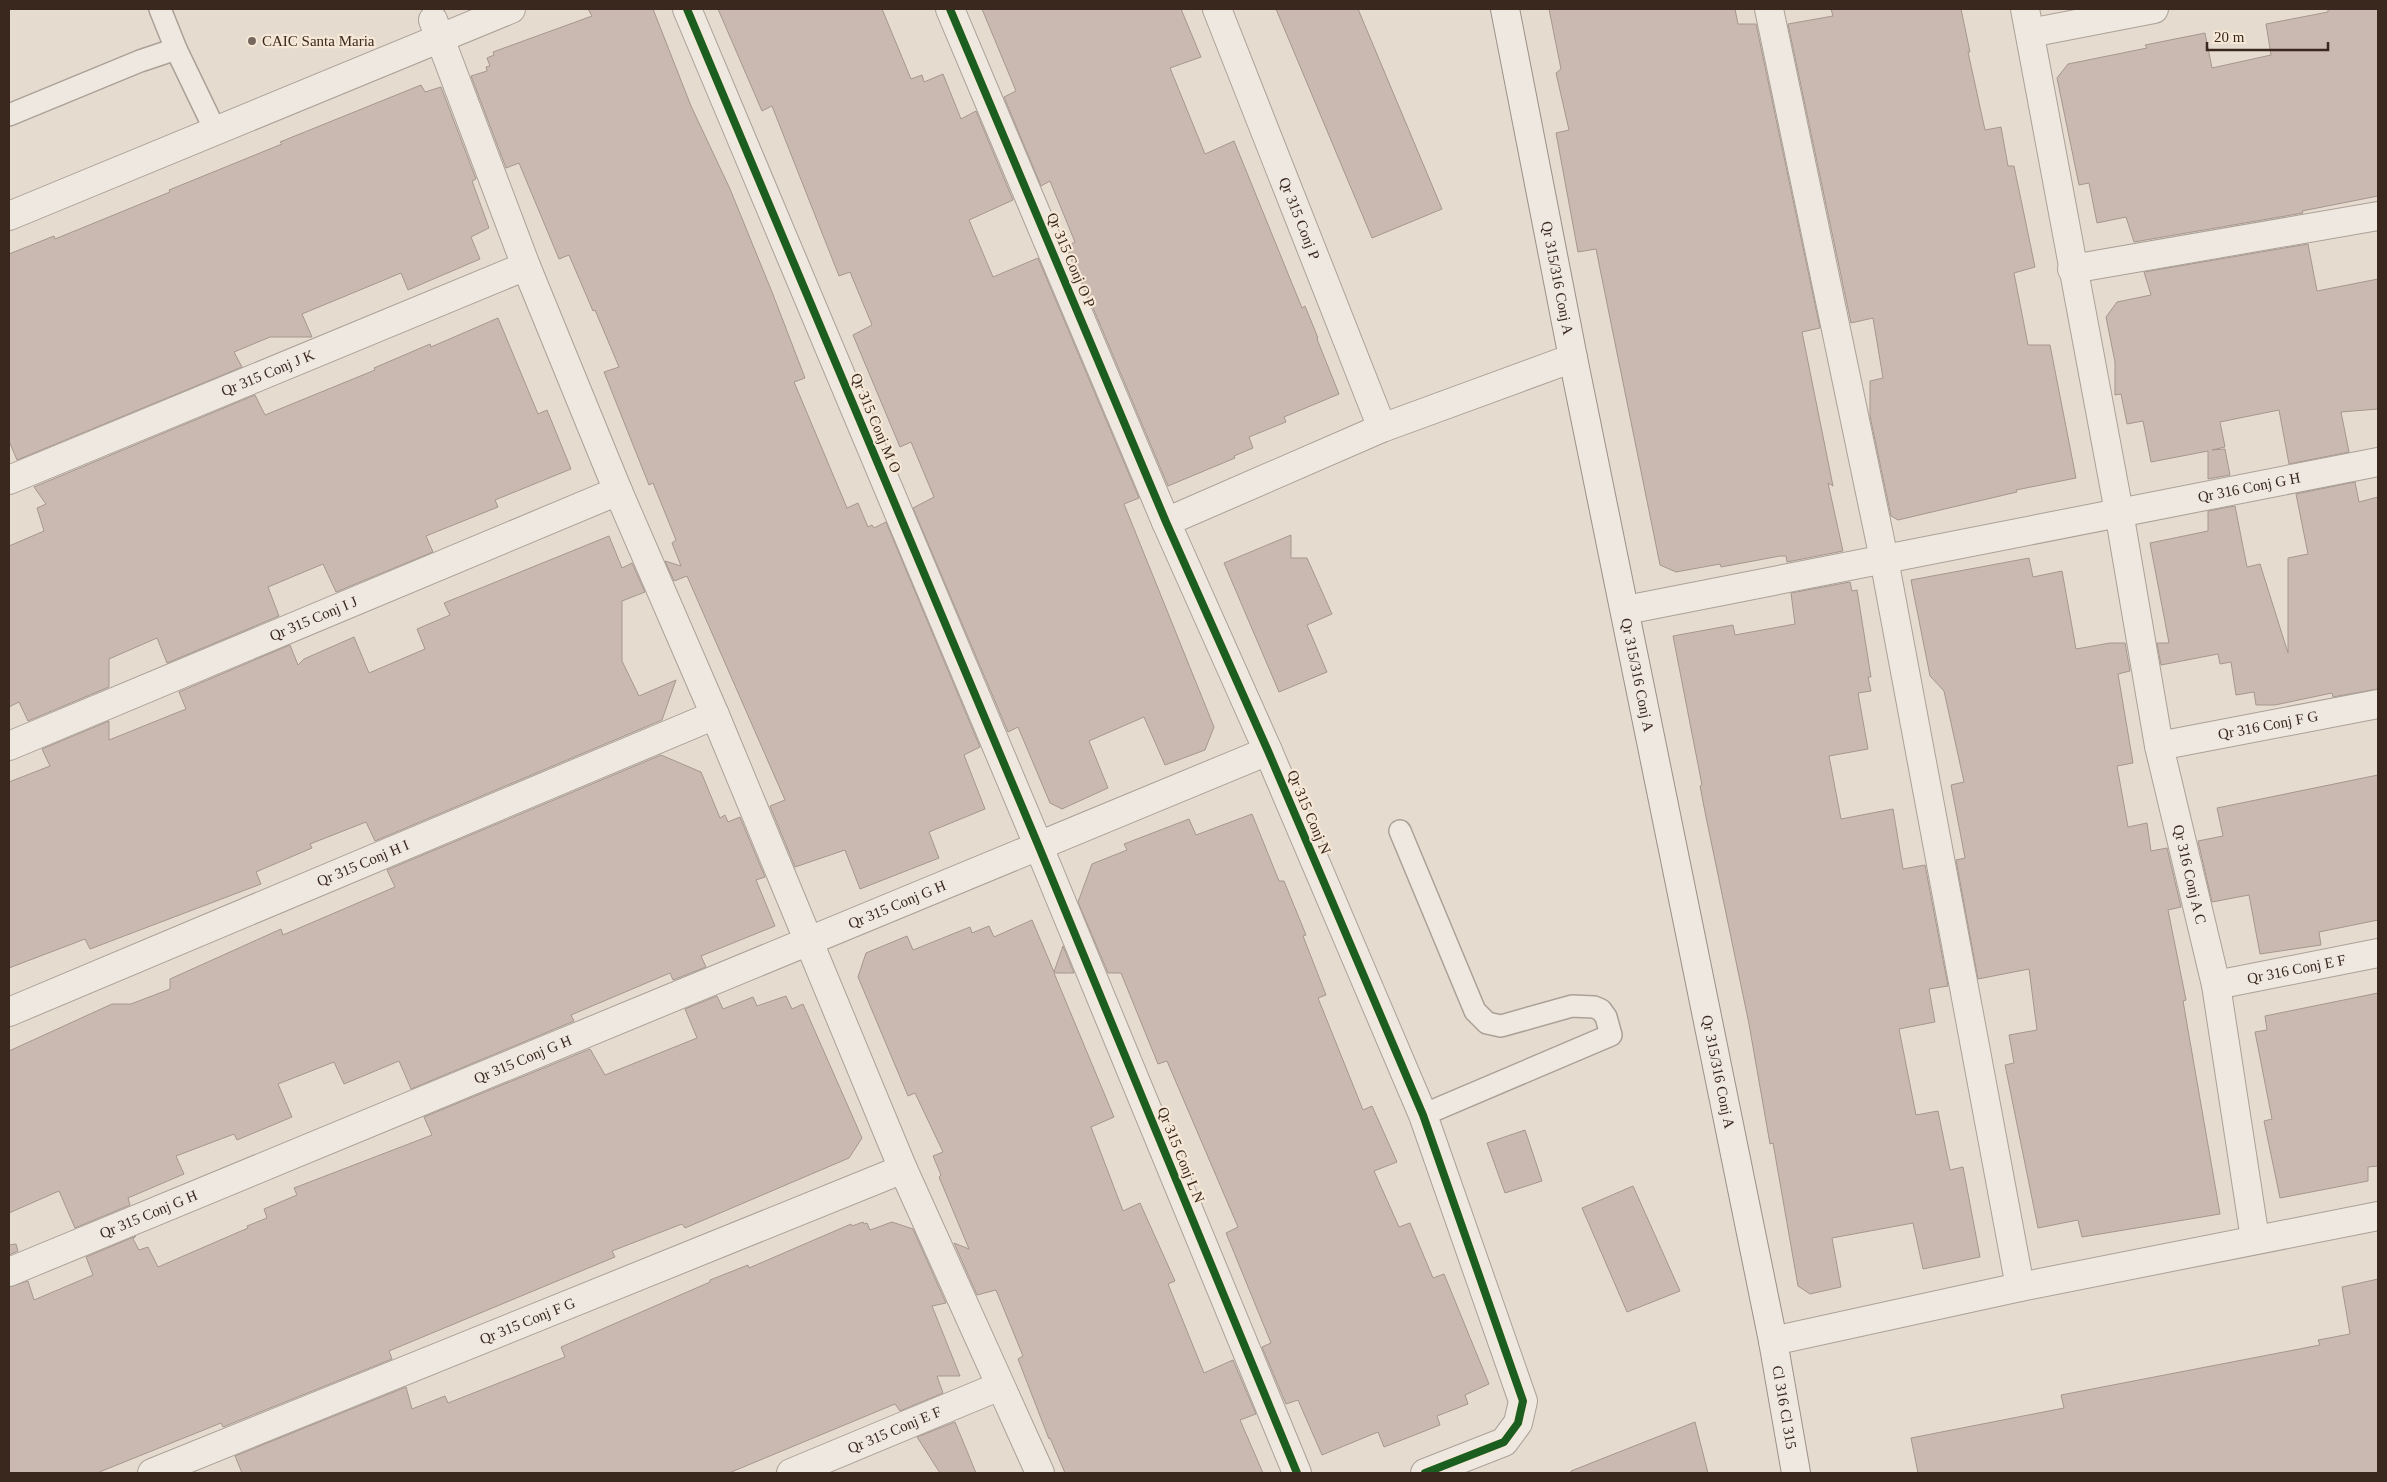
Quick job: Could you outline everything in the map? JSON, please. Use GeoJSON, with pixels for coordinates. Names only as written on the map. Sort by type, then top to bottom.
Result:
{"type":"FeatureCollection","features":[{"type":"Feature","properties":{"kind":"street"},"geometry":{"type":"LineString","coordinates":[[9,216],[215,130],[436,29],[511,9]]}},
{"type":"Feature","properties":{"kind":"street","name":"Qr 315 Conj M O"},"geometry":{"type":"LineString","coordinates":[[687,9],[1039,847]]}},
{"type":"Feature","properties":{"kind":"street","name":"Qr 315 Conj O P"},"geometry":{"type":"LineString","coordinates":[[950,9],[1166,522]]}},
{"type":"Feature","properties":{"kind":"street","name":"Qr 315 Conj P"},"geometry":{"type":"LineString","coordinates":[[1217,9],[1382,428]]}},
{"type":"Feature","properties":{"kind":"street","name":"Qr 315/316 Conj A"},"geometry":{"type":"LineString","coordinates":[[1505,9],[1573,358],[1626,610],[1772,1341]]}},
{"type":"Feature","properties":{"kind":"street"},"geometry":{"type":"LineString","coordinates":[[1769,9],[1884,558],[2020,1287]]}},
{"type":"Feature","properties":{"kind":"street"},"geometry":{"type":"LineString","coordinates":[[2027,21],[2154,9]]}},
{"type":"Feature","properties":{"kind":"street","name":"Qr 316 Conj A C"},"geometry":{"type":"LineString","coordinates":[[2027,21],[2119,512],[2159,746],[2216,985],[2254,1239]]}},
{"type":"Feature","properties":{"kind":"street"},"geometry":{"type":"LineString","coordinates":[[436,29],[526,266],[618,491],[716,714],[808,942],[904,1168],[1040,1473]]}},
{"type":"Feature","properties":{"kind":"street"},"geometry":{"type":"LineString","coordinates":[[2072,269],[2378,216]]}},
{"type":"Feature","properties":{"kind":"street","name":"Qr 315 Conj J K"},"geometry":{"type":"LineString","coordinates":[[9,480],[526,266]]}},
{"type":"Feature","properties":{"kind":"street"},"geometry":{"type":"LineString","coordinates":[[1166,522],[1382,428],[1573,358]]}},
{"type":"Feature","properties":{"kind":"street","name":"Qr 316 Conj G H"},"geometry":{"type":"LineString","coordinates":[[1626,610],[2378,462]]}},
{"type":"Feature","properties":{"kind":"street","name":"Qr 315 Conj I J"},"geometry":{"type":"LineString","coordinates":[[9,746],[618,491]]}},
{"type":"Feature","properties":{"kind":"street","name":"Qr 315 Conj N"},"geometry":{"type":"LineString","coordinates":[[1166,522],[1268,751],[1423,1115],[1523,1401],[1518,1423],[1504,1442],[1425,1473]]}},
{"type":"Feature","properties":{"kind":"street","name":"Qr 316 Conj F G"},"geometry":{"type":"LineString","coordinates":[[2159,746],[2378,704]]}},
{"type":"Feature","properties":{"kind":"street","name":"Qr 315 Conj H I"},"geometry":{"type":"LineString","coordinates":[[9,1012],[716,714]]}},
{"type":"Feature","properties":{"kind":"street","name":"Qr 315 Conj G H"},"geometry":{"type":"LineString","coordinates":[[9,1272],[1268,751]]}},
{"type":"Feature","properties":{"kind":"street","name":"Qr 315 Conj L N"},"geometry":{"type":"LineString","coordinates":[[1039,847],[1297,1473]]}},
{"type":"Feature","properties":{"kind":"street","name":"Qr 316 Conj E F"},"geometry":{"type":"LineString","coordinates":[[2216,985],[2378,954]]}},
{"type":"Feature","properties":{"kind":"street","name":"Qr 315 Conj F G"},"geometry":{"type":"LineString","coordinates":[[152,1473],[904,1168]]}},
{"type":"Feature","properties":{"kind":"street"},"geometry":{"type":"LineString","coordinates":[[1772,1341],[2020,1287],[2254,1239],[2378,1216]]}},
{"type":"Feature","properties":{"kind":"street","name":"Cl 316 Cl 315"},"geometry":{"type":"LineString","coordinates":[[1772,1341],[1796,1473]]}},
{"type":"Feature","properties":{"kind":"street","name":"Qr 315 Conj E F"},"geometry":{"type":"LineString","coordinates":[[791,1473],[1000,1386]]}},
{"type":"Feature","properties":{"kind":"lane"},"geometry":{"type":"LineString","coordinates":[[160,9],[176,49],[215,130]]}},
{"type":"Feature","properties":{"kind":"lane"},"geometry":{"type":"LineString","coordinates":[[9,115],[176,49]]}},
{"type":"Feature","properties":{"kind":"lane"},"geometry":{"type":"LineString","coordinates":[[1400,831],[1475,1011],[1487,1023],[1501,1026],[1572,1006],[1583,1006],[1602,1010],[1611,1035],[1423,1115]]}},
{"type":"Feature","properties":{"kind":"building"},"geometry":{"type":"Polygon","coordinates":[[[588,9],[653,9],[691,106],[730,189],[772,292],[805,378],[794,382],[847,508],[858,503],[868,527],[872,525],[874,528],[886,522],[980,747],[964,755],[985,809],[929,832],[939,858],[860,889],[845,850],[795,867],[770,806],[785,800],[687,576],[674,581],[665,561],[681,566],[672,543],[676,540],[653,483],[649,485],[604,372],[619,367],[569,255],[559,259],[519,163],[506,168],[471,76],[487,71],[486,67],[490,66],[487,58],[494,55],[493,52],[592,16],[588,9]]]}},
{"type":"Feature","properties":{"kind":"building"},"geometry":{"type":"Polygon","coordinates":[[[718,9],[882,9],[911,79],[922,75],[924,82],[943,74],[961,119],[976,111],[1013,200],[969,220],[993,277],[1038,258],[1139,498],[1124,504],[1214,727],[1205,750],[1165,765],[1144,717],[1089,741],[1108,788],[1062,809],[1050,803],[1018,727],[1008,732],[913,508],[934,497],[911,442],[900,447],[853,335],[872,325],[850,272],[839,276],[772,106],[762,111],[718,9]]]}},
{"type":"Feature","properties":{"kind":"building"},"geometry":{"type":"Polygon","coordinates":[[[982,9],[1181,9],[1201,57],[1170,68],[1205,154],[1234,141],[1302,308],[1305,306],[1339,394],[1284,417],[1286,422],[1249,437],[1253,448],[1234,456],[1235,458],[1168,486],[1067,246],[1075,242],[1050,181],[1041,186],[1004,97],[1016,91],[982,9]]]}},
{"type":"Feature","properties":{"kind":"building"},"geometry":{"type":"Polygon","coordinates":[[[1276,9],[1358,9],[1442,209],[1372,238],[1276,9]]]}},
{"type":"Feature","properties":{"kind":"building"},"geometry":{"type":"Polygon","coordinates":[[[1549,9],[1735,9],[1738,24],[1756,24],[1820,328],[1802,332],[1833,486],[1828,483],[1843,551],[1787,562],[1786,556],[1780,556],[1721,567],[1720,564],[1676,572],[1660,565],[1596,249],[1578,252],[1556,133],[1569,130],[1556,73],[1561,69],[1549,9]]]}},
{"type":"Feature","properties":{"kind":"building"},"geometry":{"type":"Polygon","coordinates":[[[1831,9],[1961,9],[1985,130],[2001,127],[2008,166],[2014,166],[2035,267],[2014,273],[2028,345],[2050,345],[2076,478],[2016,490],[2017,492],[1898,520],[1891,516],[1870,416],[1870,381],[1883,378],[1873,318],[1851,323],[1788,24],[1833,16],[1831,9]]]}},
{"type":"Feature","properties":{"kind":"building"},"geometry":{"type":"Polygon","coordinates":[[[2328,9],[2378,9],[2378,196],[2302,211],[2303,213],[2134,242],[2126,217],[2097,223],[2089,183],[2079,185],[2057,78],[2068,64],[2147,48],[2145,45],[2205,33],[2212,68],[2271,55],[2266,24],[2328,12],[2328,9]]]}},
{"type":"Feature","properties":{"kind":"building"},"geometry":{"type":"Polygon","coordinates":[[[421,85],[425,92],[441,87],[476,179],[472,181],[489,228],[471,237],[480,259],[408,290],[401,273],[302,314],[312,337],[270,337],[234,352],[242,367],[17,460],[9,441],[9,254],[54,236],[55,239],[170,192],[169,190],[282,144],[280,142],[421,85]]]}},
{"type":"Feature","properties":{"kind":"building"},"geometry":{"type":"Polygon","coordinates":[[[2308,244],[2317,291],[2378,279],[2378,409],[2341,412],[2349,452],[2289,464],[2279,410],[2220,422],[2225,447],[2212,450],[2225,449],[2230,475],[2208,479],[2208,451],[2151,462],[2143,421],[2127,424],[2121,394],[2115,395],[2115,362],[2106,317],[2117,302],[2151,295],[2144,272],[2308,244]]]}},
{"type":"Feature","properties":{"kind":"building"},"geometry":{"type":"Polygon","coordinates":[[[498,318],[538,414],[547,410],[571,469],[495,500],[498,507],[426,536],[433,552],[336,592],[323,564],[268,587],[279,616],[167,663],[157,638],[109,659],[109,687],[28,721],[19,702],[9,707],[9,546],[44,531],[37,508],[46,504],[34,487],[255,395],[265,415],[375,370],[374,368],[430,344],[431,347],[498,318]]]}},
{"type":"Feature","properties":{"kind":"building"},"geometry":{"type":"Polygon","coordinates":[[[2355,482],[2359,502],[2378,497],[2378,689],[2333,697],[2332,693],[2275,705],[2256,705],[2254,692],[2236,695],[2231,662],[2220,664],[2218,654],[2161,665],[2157,643],[2169,643],[2150,543],[2208,531],[2208,511],[2235,506],[2247,567],[2260,564],[2288,653],[2288,558],[2308,554],[2296,494],[2355,482]]]}},
{"type":"Feature","properties":{"kind":"building"},"geometry":{"type":"Polygon","coordinates":[[[1291,535],[1291,558],[1307,558],[1332,614],[1307,625],[1327,672],[1279,692],[1224,563],[1291,535]]]}},
{"type":"Feature","properties":{"kind":"building"},"geometry":{"type":"Polygon","coordinates":[[[609,536],[622,568],[632,563],[645,592],[622,601],[622,661],[639,696],[676,680],[662,720],[375,841],[366,822],[310,844],[312,848],[256,872],[261,884],[90,949],[85,939],[9,968],[9,782],[50,766],[42,749],[109,721],[109,740],[186,709],[179,692],[290,645],[298,665],[304,659],[354,637],[369,673],[425,649],[417,629],[450,615],[444,603],[609,536]]]}},
{"type":"Feature","properties":{"kind":"building"},"geometry":{"type":"Polygon","coordinates":[[[2029,558],[2033,577],[2062,571],[2076,649],[2110,643],[2125,643],[2130,671],[2118,674],[2133,763],[2117,766],[2128,827],[2147,823],[2151,851],[2167,848],[2181,907],[2168,910],[2186,1000],[2183,1001],[2220,1214],[2082,1237],[2078,1220],[2038,1228],[2005,1065],[2014,1063],[2009,1035],[2037,1030],[2029,969],[1978,979],[1956,860],[1965,858],[1951,785],[1964,782],[1944,691],[1930,676],[1911,580],[2029,558]]]}},
{"type":"Feature","properties":{"kind":"building"},"geometry":{"type":"Polygon","coordinates":[[[1850,582],[1852,591],[1857,590],[1871,677],[1868,677],[1871,691],[1858,693],[1868,749],[1829,756],[1841,819],[1893,809],[1903,869],[1925,865],[1948,986],[1929,989],[1935,1022],[1899,1029],[1916,1115],[1938,1111],[1950,1170],[1963,1167],[1980,1257],[1923,1269],[1913,1223],[1832,1238],[1841,1287],[1810,1294],[1798,1286],[1773,1143],[1770,1144],[1749,1024],[1706,817],[1700,786],[1702,785],[1673,636],[1733,625],[1735,635],[1795,624],[1791,593],[1850,582]]]}},
{"type":"Feature","properties":{"kind":"building"},"geometry":{"type":"Polygon","coordinates":[[[661,755],[701,772],[720,818],[725,815],[728,822],[740,817],[765,877],[756,880],[775,926],[701,956],[706,967],[673,980],[670,973],[571,1015],[574,1021],[411,1089],[399,1061],[344,1084],[334,1062],[278,1084],[292,1117],[237,1140],[234,1134],[176,1156],[184,1174],[128,1198],[130,1205],[75,1228],[59,1191],[9,1213],[9,1051],[112,1004],[131,1004],[170,989],[170,979],[281,929],[283,935],[395,887],[387,870],[661,755]]]}},
{"type":"Feature","properties":{"kind":"building"},"geometry":{"type":"Polygon","coordinates":[[[2378,775],[2378,920],[2319,932],[2321,945],[2260,954],[2249,895],[2212,902],[2198,841],[2223,836],[2217,808],[2378,775]]]}},
{"type":"Feature","properties":{"kind":"building"},"geometry":{"type":"Polygon","coordinates":[[[1252,814],[1279,881],[1284,881],[1306,935],[1303,936],[1326,995],[1318,998],[1363,1110],[1372,1106],[1397,1162],[1374,1171],[1399,1227],[1410,1223],[1433,1278],[1444,1274],[1489,1384],[1465,1395],[1468,1404],[1437,1416],[1440,1425],[1384,1447],[1378,1432],[1322,1455],[1298,1400],[1286,1404],[1262,1347],[1271,1343],[1226,1233],[1238,1227],[1167,1061],[1158,1064],[1121,973],[1108,973],[1078,902],[1092,864],[1127,850],[1124,844],[1189,819],[1196,835],[1252,814]]]}},
{"type":"Feature","properties":{"kind":"building"},"geometry":{"type":"Polygon","coordinates":[[[1032,920],[1054,972],[1063,946],[1074,973],[1054,973],[1114,1117],[1091,1127],[1123,1211],[1140,1203],[1175,1281],[1168,1284],[1204,1373],[1233,1360],[1256,1414],[1240,1420],[1263,1473],[1065,1473],[1049,1439],[1018,1359],[1023,1356],[996,1290],[977,1295],[954,1243],[969,1249],[939,1177],[941,1175],[933,1156],[943,1152],[915,1093],[908,1096],[858,977],[866,953],[907,936],[913,950],[970,927],[972,933],[989,926],[994,937],[1032,920]]]}},
{"type":"Feature","properties":{"kind":"building"},"geometry":{"type":"Polygon","coordinates":[[[2378,993],[2378,1166],[2368,1167],[2368,1181],[2280,1198],[2264,1121],[2272,1119],[2255,1032],[2267,1030],[2265,1016],[2378,993]]]}},
{"type":"Feature","properties":{"kind":"building"},"geometry":{"type":"Polygon","coordinates":[[[717,996],[723,1009],[753,997],[757,1006],[786,996],[792,1009],[803,1004],[862,1138],[849,1158],[685,1228],[682,1224],[612,1251],[615,1257],[389,1351],[392,1359],[223,1427],[221,1423],[97,1473],[9,1473],[9,1287],[28,1281],[34,1300],[93,1275],[86,1257],[136,1236],[133,1239],[139,1250],[148,1247],[158,1267],[267,1218],[264,1209],[297,1195],[294,1188],[432,1135],[424,1117],[590,1049],[605,1075],[697,1038],[685,1009],[717,996]]]}},
{"type":"Feature","properties":{"kind":"building"},"geometry":{"type":"Polygon","coordinates":[[[1525,1130],[1542,1181],[1505,1193],[1487,1143],[1525,1130]]]}},
{"type":"Feature","properties":{"kind":"building"},"geometry":{"type":"Polygon","coordinates":[[[1633,1186],[1680,1291],[1627,1312],[1582,1208],[1633,1186]]]}},
{"type":"Feature","properties":{"kind":"building"},"geometry":{"type":"Polygon","coordinates":[[[863,1222],[864,1224],[867,1223],[870,1230],[892,1222],[913,1229],[946,1303],[932,1306],[960,1376],[937,1376],[943,1393],[900,1411],[895,1404],[729,1473],[242,1473],[235,1456],[406,1387],[412,1409],[445,1396],[448,1403],[565,1357],[561,1347],[710,1282],[710,1280],[748,1265],[749,1268],[851,1224],[852,1226],[863,1222]]]}},
{"type":"Feature","properties":{"kind":"building"},"geometry":{"type":"Polygon","coordinates":[[[16,1244],[18,1251],[9,1255],[9,1245],[16,1244]]]}},
{"type":"Feature","properties":{"kind":"building"},"geometry":{"type":"Polygon","coordinates":[[[2378,1279],[2378,1473],[1918,1473],[1911,1438],[2064,1408],[2061,1395],[2320,1345],[2318,1340],[2350,1334],[2342,1287],[2378,1279]]]}},
{"type":"Feature","properties":{"kind":"building"},"geometry":{"type":"Polygon","coordinates":[[[955,1422],[976,1473],[940,1473],[917,1437],[955,1422]]]}},
{"type":"Feature","properties":{"kind":"building"},"geometry":{"type":"Polygon","coordinates":[[[1695,1422],[1708,1473],[1571,1473],[1571,1471],[1695,1422]]]}},
{"type":"Feature","properties":{"kind":"cycle path"},"geometry":{"type":"LineString","coordinates":[[687,9],[1039,847],[1297,1473]]}},
{"type":"Feature","properties":{"kind":"cycle path"},"geometry":{"type":"LineString","coordinates":[[950,9],[1166,522],[1268,751],[1423,1115],[1523,1401],[1518,1423],[1504,1442],[1425,1473]]}},
{"type":"Feature","properties":{"kind":"place","name":"CAIC Santa Maria"},"geometry":{"type":"Point","coordinates":[252,41]}}]}
